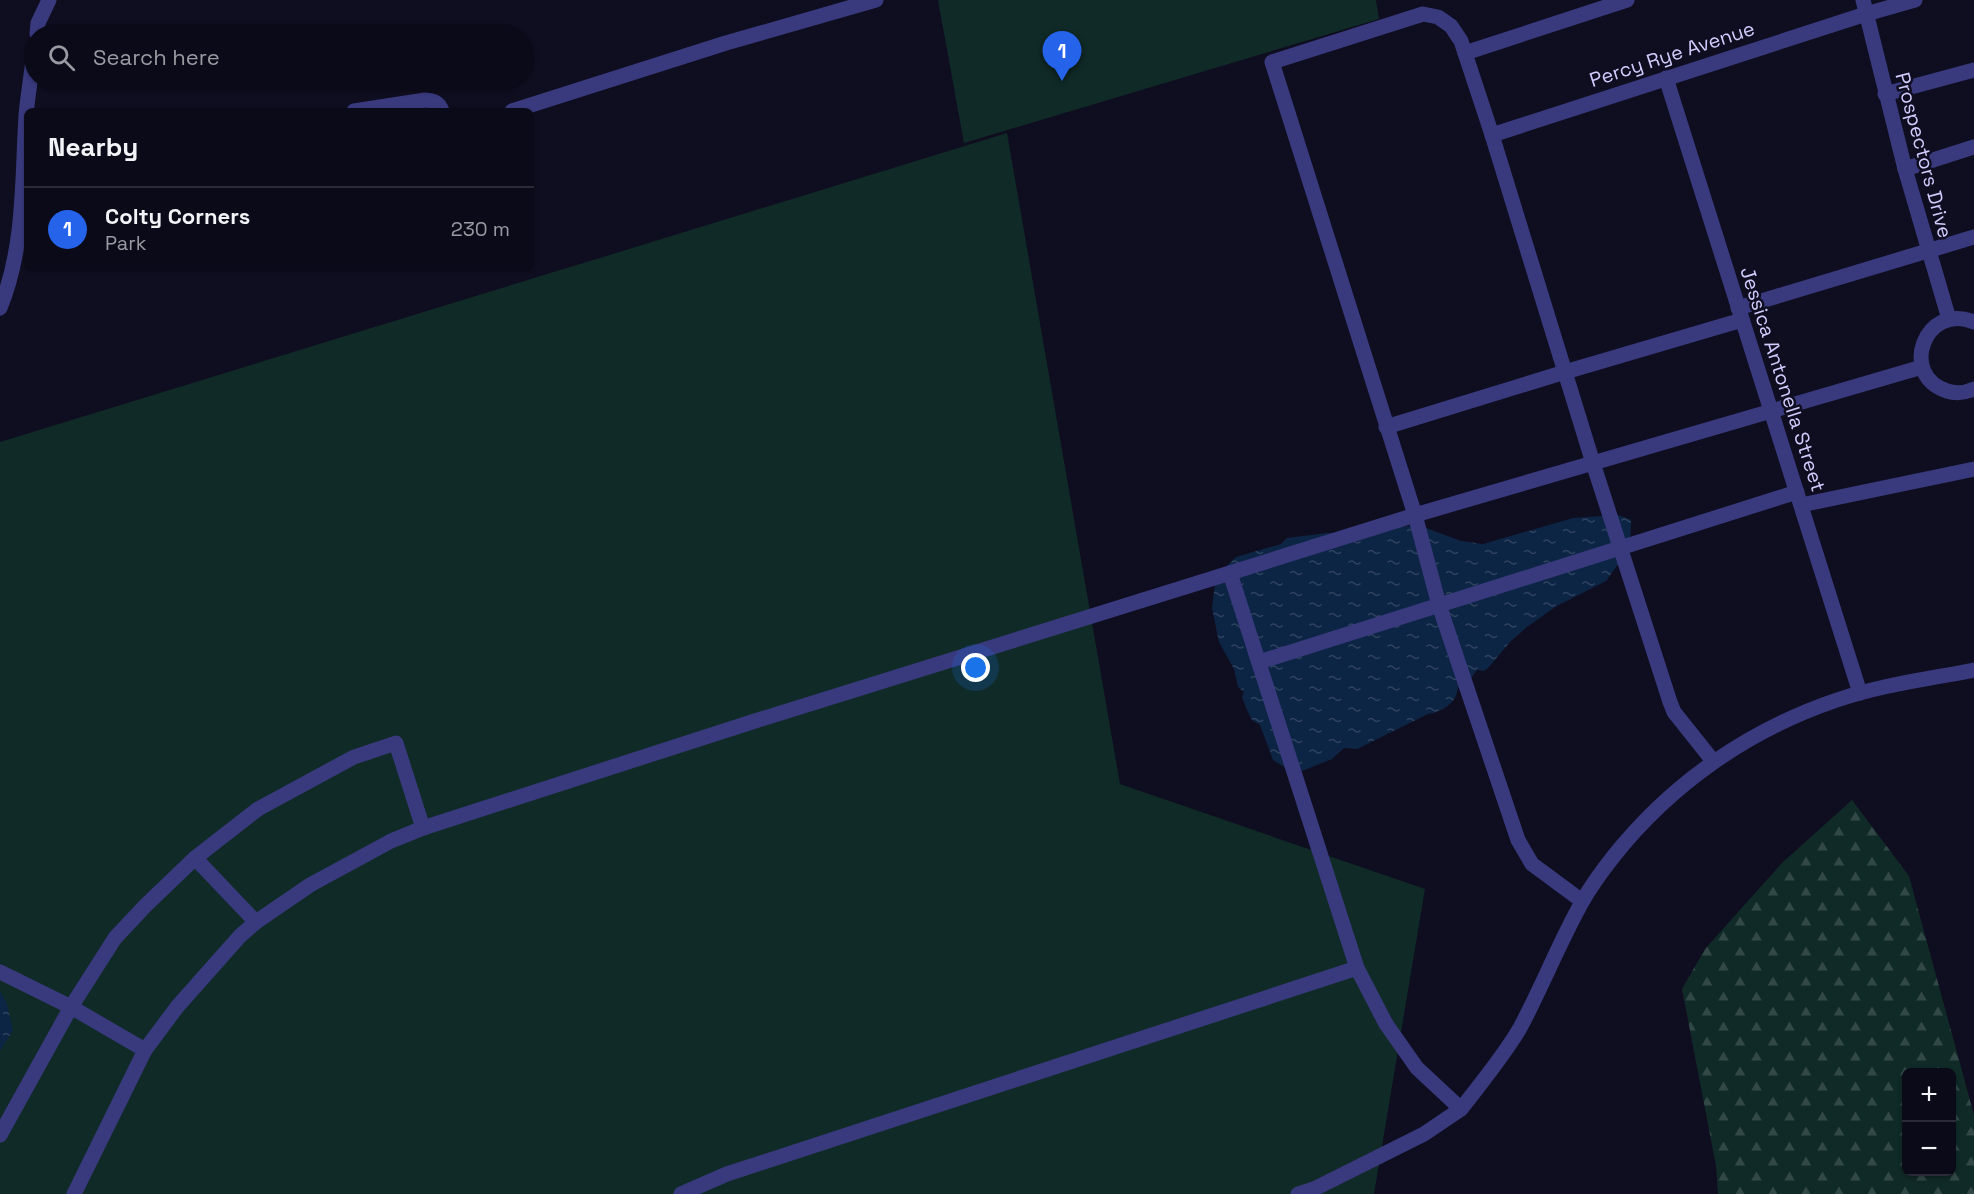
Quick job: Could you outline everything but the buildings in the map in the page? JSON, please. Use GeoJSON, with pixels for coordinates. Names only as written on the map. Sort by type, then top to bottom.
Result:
{"type":"FeatureCollection","features":[{"type":"Feature","properties":{"kind":"street"},"geometry":{"type":"LineString","coordinates":[[38,24],[49,0]]}},
{"type":"Feature","properties":{"kind":"street"},"geometry":{"type":"LineString","coordinates":[[522,108],[738,40],[876,0]]}},
{"type":"Feature","properties":{"kind":"street"},"geometry":{"type":"LineString","coordinates":[[1465,53],[1627,0]]}},
{"type":"Feature","properties":{"kind":"street","name":"Percy Rye Avenue"},"geometry":{"type":"LineString","coordinates":[[1492,135],[1666,78],[1864,7],[1915,0]]}},
{"type":"Feature","properties":{"kind":"street","name":"Prospectors Drive"},"geometry":{"type":"LineString","coordinates":[[1864,7],[1905,169],[1949,319]]}},
{"type":"Feature","properties":{"kind":"street"},"geometry":{"type":"LineString","coordinates":[[1582,901],[1532,864],[1518,840],[1440,605],[1415,515],[1272,62],[1423,14],[1438,17],[1451,26],[1461,41],[1620,549],[1674,712],[1713,761]]}},
{"type":"Feature","properties":{"kind":"street"},"geometry":{"type":"LineString","coordinates":[[1885,94],[1974,70]]}},
{"type":"Feature","properties":{"kind":"street","name":"Jessica Antonella Street"},"geometry":{"type":"LineString","coordinates":[[1666,78],[1860,693]]}},
{"type":"Feature","properties":{"kind":"street"},"geometry":{"type":"LineString","coordinates":[[26,108],[29,90]]}},
{"type":"Feature","properties":{"kind":"street"},"geometry":{"type":"LineString","coordinates":[[373,108],[425,100],[434,101],[441,108]]}},
{"type":"Feature","properties":{"kind":"street"},"geometry":{"type":"LineString","coordinates":[[1905,169],[1974,147]]}},
{"type":"Feature","properties":{"kind":"street"},"geometry":{"type":"LineString","coordinates":[[0,308],[24,221]]}},
{"type":"Feature","properties":{"kind":"street"},"geometry":{"type":"LineString","coordinates":[[1386,427],[1565,372],[1974,237]]}},
{"type":"Feature","properties":{"kind":"street"},"geometry":{"type":"LineString","coordinates":[[1973,394],[1950,392],[1933,383],[1922,366],[1920,354],[1929,332],[1938,324],[1949,319],[1960,318],[1974,322]]}},
{"type":"Feature","properties":{"kind":"street"},"geometry":{"type":"LineString","coordinates":[[74,1194],[145,1050],[177,1007],[240,936],[256,922],[310,885],[391,841],[423,828],[766,717],[1415,515],[1922,366]]}},
{"type":"Feature","properties":{"kind":"street"},"geometry":{"type":"LineString","coordinates":[[1258,662],[1620,549],[1799,498],[1974,469]]}},
{"type":"Feature","properties":{"kind":"street"},"geometry":{"type":"LineString","coordinates":[[1230,573],[1357,968],[1386,1024],[1417,1068],[1461,1109]]}},
{"type":"Feature","properties":{"kind":"street"},"geometry":{"type":"LineString","coordinates":[[1298,1194],[1316,1188],[1424,1134],[1461,1109],[1497,1063],[1519,1029],[1582,901],[1598,877],[1633,832],[1671,794],[1713,761],[1760,733],[1835,701],[1860,693],[1974,670]]}},
{"type":"Feature","properties":{"kind":"street"},"geometry":{"type":"LineString","coordinates":[[0,1135],[70,1007],[115,938],[195,858],[258,809],[354,757],[396,743],[423,828]]}},
{"type":"Feature","properties":{"kind":"street"},"geometry":{"type":"LineString","coordinates":[[195,858],[256,922]]}},
{"type":"Feature","properties":{"kind":"street"},"geometry":{"type":"LineString","coordinates":[[681,1194],[727,1174],[1357,968]]}},
{"type":"Feature","properties":{"kind":"street"},"geometry":{"type":"LineString","coordinates":[[0,972],[70,1007],[145,1050]]}},
{"type":"Feature","properties":{"kind":"green space"},"geometry":{"type":"Polygon","coordinates":[[[938,0],[1376,0],[1379,19],[964,143],[938,0]]]}},
{"type":"Feature","properties":{"kind":"green space"},"geometry":{"type":"Polygon","coordinates":[[[1007,133],[1120,784],[1425,889],[1374,1194],[0,1194],[0,442],[1007,133]]]}},
{"type":"Feature","properties":{"kind":"green space"},"geometry":{"type":"Polygon","coordinates":[[[1852,800],[1909,876],[1974,1115],[1974,1194],[1718,1194],[1716,1166],[1682,989],[1705,949],[1783,862],[1852,800]]]}},
{"type":"Feature","properties":{"kind":"water"},"geometry":{"type":"Polygon","coordinates":[[[1618,515],[1631,520],[1630,548],[1606,581],[1555,607],[1527,627],[1511,641],[1488,668],[1484,671],[1477,670],[1466,685],[1461,684],[1455,698],[1446,707],[1357,749],[1344,748],[1332,759],[1302,771],[1286,768],[1273,760],[1260,725],[1252,720],[1247,710],[1242,697],[1244,692],[1238,687],[1234,669],[1219,642],[1212,608],[1216,577],[1236,557],[1281,544],[1287,538],[1418,525],[1461,541],[1483,544],[1573,518],[1618,515]]]}},
{"type":"Feature","properties":{"kind":"water"},"geometry":{"type":"Polygon","coordinates":[[[0,991],[7,1004],[13,1030],[0,1051],[0,991]]]}},
{"type":"Feature","properties":{"kind":"place","name":"Colty Corners"},"geometry":{"type":"Point","coordinates":[1062,81]}}]}
